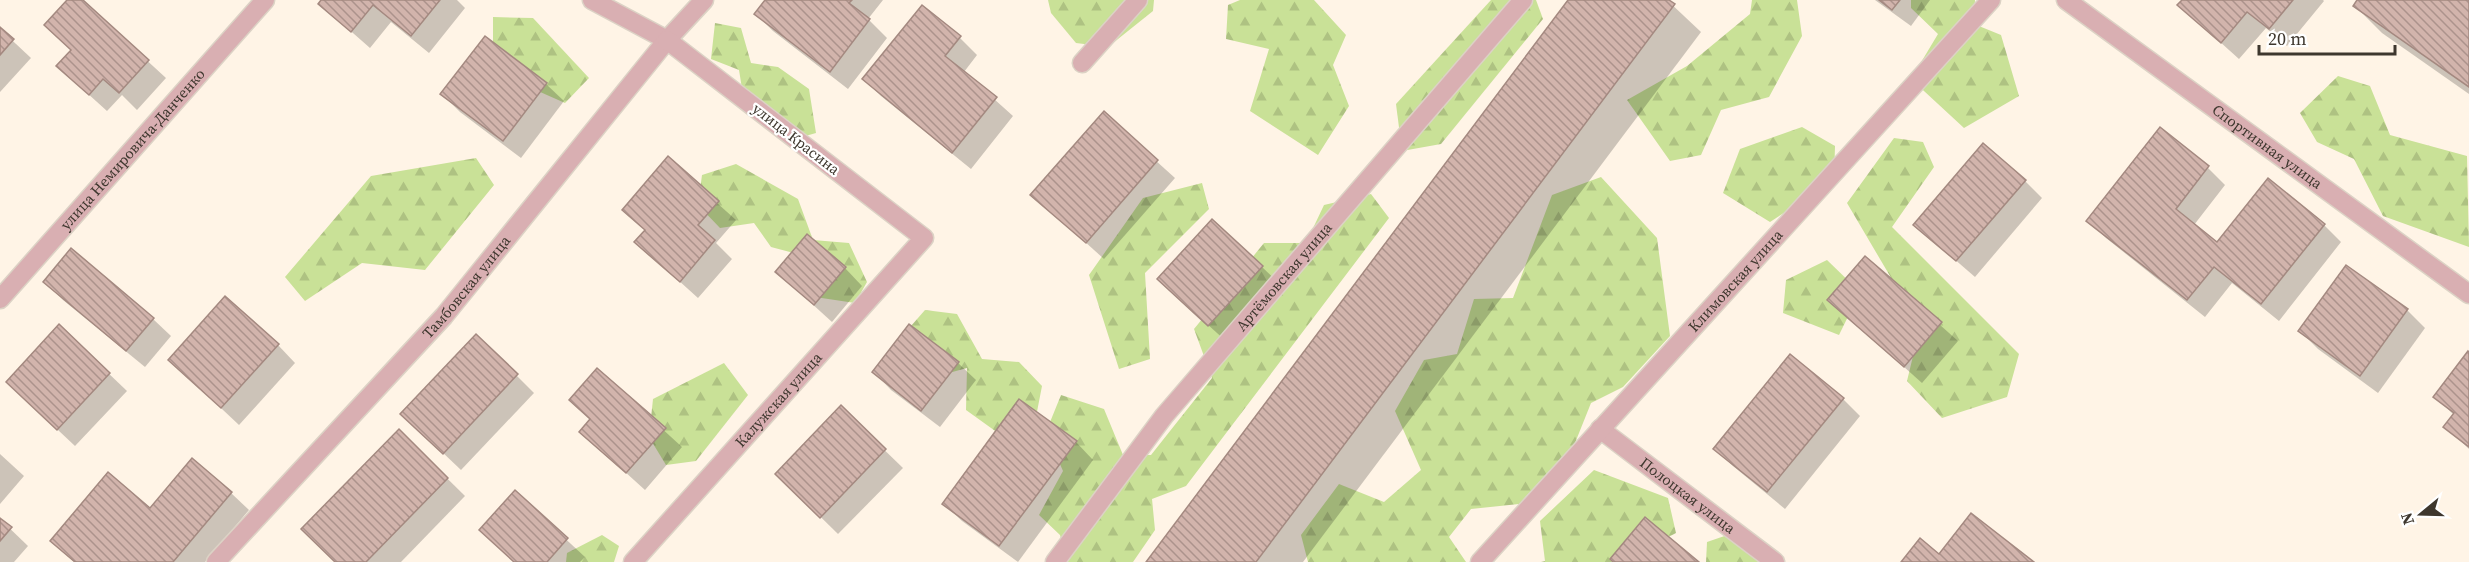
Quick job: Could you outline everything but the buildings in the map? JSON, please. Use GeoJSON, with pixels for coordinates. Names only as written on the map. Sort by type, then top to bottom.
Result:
{"type":"FeatureCollection","features":[{"type":"Feature","properties":{"kind":"street","name":"улица Немировича-Данченко"},"geometry":{"type":"LineString","coordinates":[[0,298],[264,0]]}},
{"type":"Feature","properties":{"kind":"street","name":"улица Красина"},"geometry":{"type":"LineString","coordinates":[[592,0],[667,40],[924,238]]}},
{"type":"Feature","properties":{"kind":"street","name":"Тамбовская улица"},"geometry":{"type":"LineString","coordinates":[[216,562],[444,316],[667,40],[704,0]]}},
{"type":"Feature","properties":{"kind":"street"},"geometry":{"type":"LineString","coordinates":[[1082,63],[1138,0]]}},
{"type":"Feature","properties":{"kind":"street","name":"Артёмовская улица"},"geometry":{"type":"LineString","coordinates":[[1055,562],[1164,416],[1523,0]]}},
{"type":"Feature","properties":{"kind":"street","name":"Климовская улица"},"geometry":{"type":"LineString","coordinates":[[1480,562],[1991,0]]}},
{"type":"Feature","properties":{"kind":"street","name":"Спортивная улица"},"geometry":{"type":"LineString","coordinates":[[2066,0],[2469,294]]}},
{"type":"Feature","properties":{"kind":"street","name":"Калужская улица"},"geometry":{"type":"LineString","coordinates":[[633,562],[924,238]]}},
{"type":"Feature","properties":{"kind":"street","name":"Полоцкая улица"},"geometry":{"type":"LineString","coordinates":[[1600,429],[1775,562]]}},
{"type":"Feature","properties":{"kind":"green space"},"geometry":{"type":"Polygon","coordinates":[[[1048,0],[1154,0],[1153,11],[1108,47],[1076,43],[1051,13],[1048,0]]]}},
{"type":"Feature","properties":{"kind":"green space"},"geometry":{"type":"Polygon","coordinates":[[[1240,0],[1314,0],[1346,35],[1333,65],[1349,106],[1318,155],[1250,111],[1269,49],[1226,39],[1228,5],[1240,0]]]}},
{"type":"Feature","properties":{"kind":"green space"},"geometry":{"type":"Polygon","coordinates":[[[1491,0],[1536,0],[1543,19],[1441,144],[1402,151],[1396,104],[1491,0]]]}},
{"type":"Feature","properties":{"kind":"green space"},"geometry":{"type":"Polygon","coordinates":[[[1752,0],[1797,0],[1802,36],[1769,97],[1721,110],[1701,155],[1670,161],[1627,100],[1687,66],[1750,14],[1752,0]]]}},
{"type":"Feature","properties":{"kind":"green space"},"geometry":{"type":"Polygon","coordinates":[[[1911,0],[1975,0],[1974,24],[2001,35],[2019,96],[1964,128],[1911,79],[1938,34],[1911,8],[1911,0]]]}},
{"type":"Feature","properties":{"kind":"green space"},"geometry":{"type":"Polygon","coordinates":[[[493,17],[533,18],[589,78],[565,103],[493,71],[493,17]]]}},
{"type":"Feature","properties":{"kind":"green space"},"geometry":{"type":"Polygon","coordinates":[[[715,23],[741,28],[751,63],[778,67],[809,89],[816,133],[788,141],[745,107],[739,70],[711,59],[715,23]]]}},
{"type":"Feature","properties":{"kind":"green space"},"geometry":{"type":"Polygon","coordinates":[[[2338,76],[2370,86],[2390,135],[2467,156],[2469,247],[2383,216],[2354,159],[2317,142],[2300,113],[2338,76]]]}},
{"type":"Feature","properties":{"kind":"green space"},"geometry":{"type":"Polygon","coordinates":[[[1802,127],[1835,146],[1834,180],[1770,222],[1723,193],[1740,149],[1802,127]]]}},
{"type":"Feature","properties":{"kind":"green space"},"geometry":{"type":"Polygon","coordinates":[[[1894,138],[1923,142],[1934,167],[1892,227],[2019,354],[2007,397],[1942,418],[1907,381],[1920,327],[1847,203],[1894,138]]]}},
{"type":"Feature","properties":{"kind":"green space"},"geometry":{"type":"Polygon","coordinates":[[[476,158],[494,185],[425,270],[362,263],[305,301],[285,277],[371,176],[476,158]]]}},
{"type":"Feature","properties":{"kind":"green space"},"geometry":{"type":"Polygon","coordinates":[[[736,164],[798,199],[813,240],[849,243],[867,282],[855,303],[815,297],[805,256],[771,247],[754,223],[720,228],[698,205],[702,175],[736,164]]]}},
{"type":"Feature","properties":{"kind":"green space"},"geometry":{"type":"Polygon","coordinates":[[[1601,177],[1657,238],[1670,336],[1623,387],[1591,403],[1575,443],[1519,504],[1471,509],[1449,537],[1466,562],[1308,562],[1301,535],[1339,484],[1384,502],[1421,470],[1395,411],[1424,360],[1457,354],[1474,299],[1513,298],[1552,195],[1601,177]]]}},
{"type":"Feature","properties":{"kind":"green space"},"geometry":{"type":"Polygon","coordinates":[[[1202,183],[1209,209],[1145,273],[1150,359],[1119,369],[1089,275],[1143,198],[1202,183]]]}},
{"type":"Feature","properties":{"kind":"green space"},"geometry":{"type":"Polygon","coordinates":[[[1371,194],[1389,218],[1186,486],[1152,499],[1155,530],[1133,562],[1067,562],[1060,535],[1039,515],[1063,471],[1046,432],[1061,395],[1104,409],[1123,455],[1151,455],[1212,378],[1194,329],[1264,243],[1306,243],[1324,205],[1371,194]]]}},
{"type":"Feature","properties":{"kind":"green space"},"geometry":{"type":"Polygon","coordinates":[[[1827,260],[1860,292],[1839,335],[1783,313],[1786,280],[1827,260]]]}},
{"type":"Feature","properties":{"kind":"green space"},"geometry":{"type":"Polygon","coordinates":[[[925,310],[957,314],[982,359],[1019,362],[1042,386],[1035,422],[998,433],[966,410],[967,368],[934,377],[904,334],[925,310]]]}},
{"type":"Feature","properties":{"kind":"green space"},"geometry":{"type":"Polygon","coordinates":[[[724,363],[748,395],[696,461],[666,465],[649,437],[653,399],[724,363]]]}},
{"type":"Feature","properties":{"kind":"green space"},"geometry":{"type":"Polygon","coordinates":[[[1594,470],[1668,498],[1676,533],[1636,554],[1637,562],[1541,562],[1545,561],[1540,521],[1594,470]]]}},
{"type":"Feature","properties":{"kind":"green space"},"geometry":{"type":"Polygon","coordinates":[[[1742,530],[1785,562],[1706,562],[1707,542],[1742,530]]]}},
{"type":"Feature","properties":{"kind":"green space"},"geometry":{"type":"Polygon","coordinates":[[[602,535],[619,546],[614,562],[566,562],[567,553],[602,535]]]}}]}
